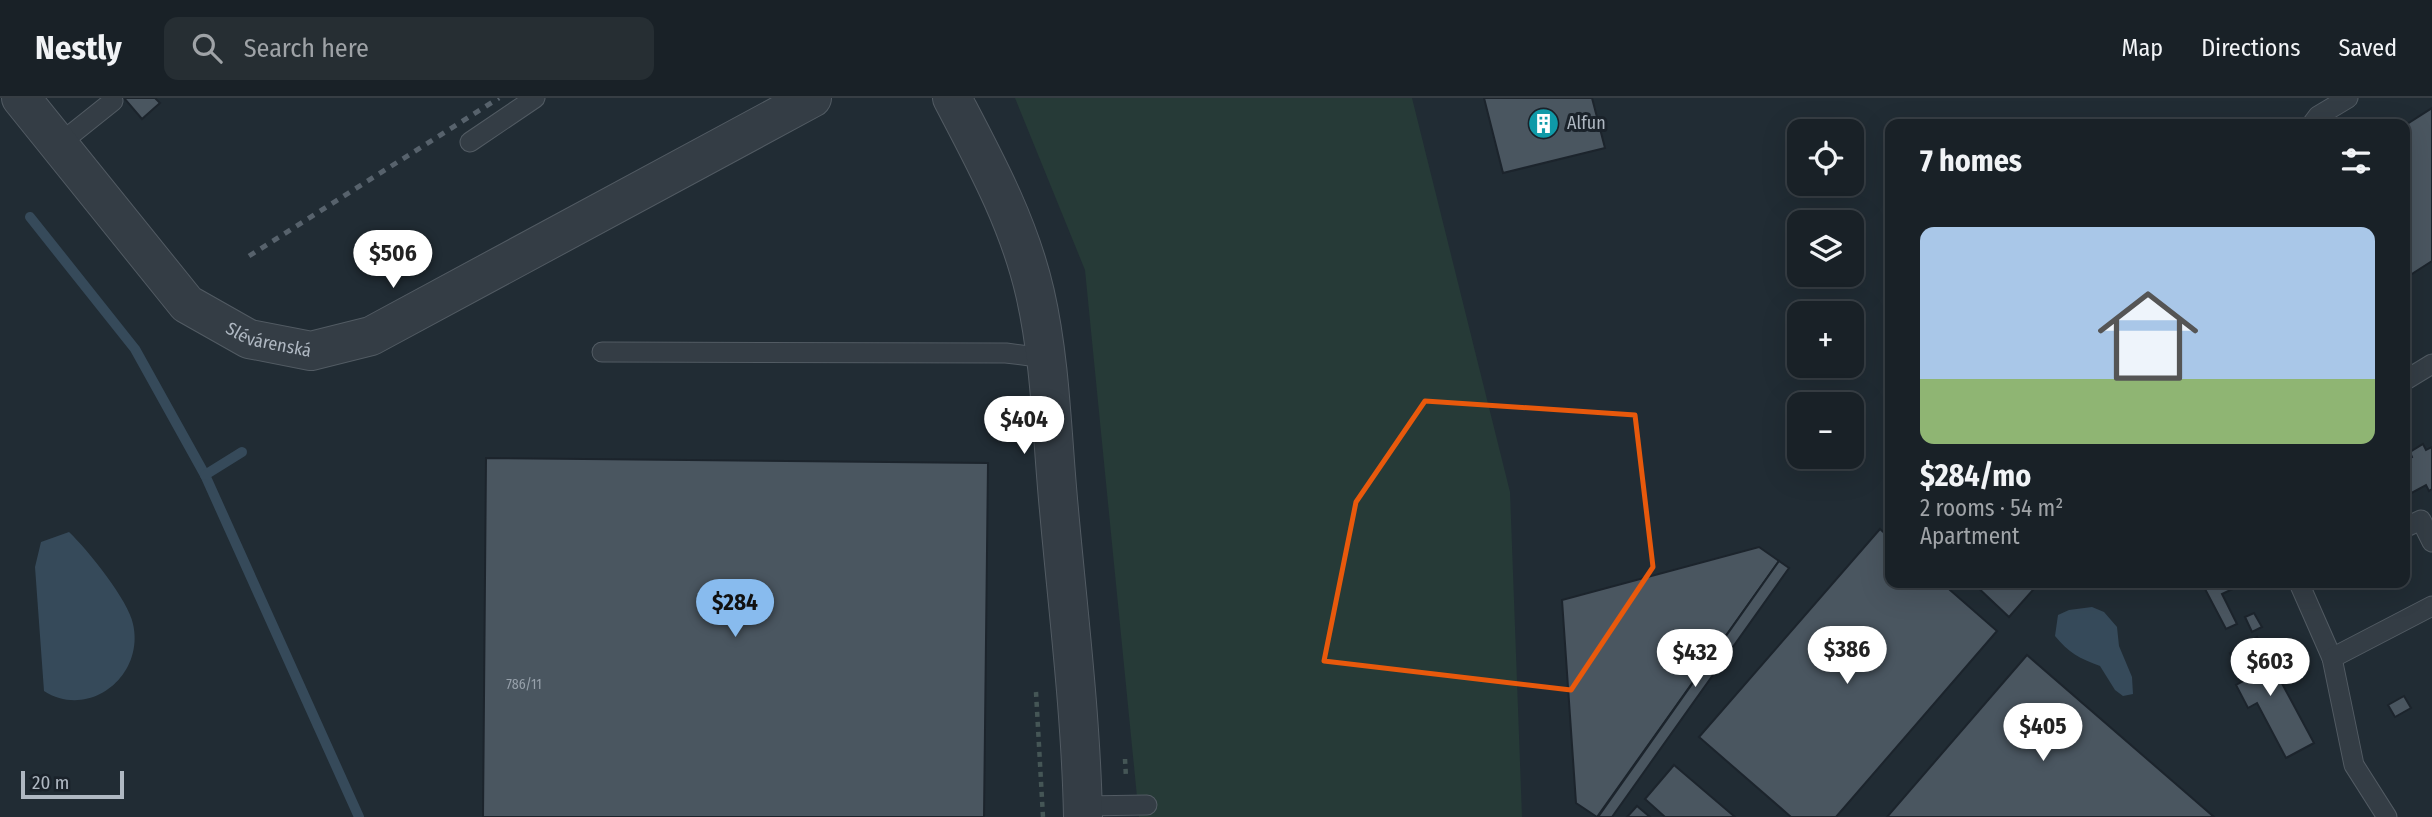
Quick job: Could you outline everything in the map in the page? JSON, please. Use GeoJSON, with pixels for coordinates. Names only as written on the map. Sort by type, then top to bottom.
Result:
{"type":"FeatureCollection","features":[{"type":"Feature","properties":{"kind":"street","name":"Slévárenská"},"geometry":{"type":"LineString","coordinates":[[21,98],[187,304],[249,339],[311,351],[371,336],[812,98]]}},
{"type":"Feature","properties":{"kind":"street"},"geometry":{"type":"LineString","coordinates":[[952,98],[992,174],[1017,231],[1035,294],[1045,358],[1083,812]]}},
{"type":"Feature","properties":{"kind":"lane"},"geometry":{"type":"LineString","coordinates":[[471,142],[535,98]]}},
{"type":"Feature","properties":{"kind":"lane"},"geometry":{"type":"LineString","coordinates":[[2316,119],[2348,98]]}},
{"type":"Feature","properties":{"kind":"lane"},"geometry":{"type":"LineString","coordinates":[[58,145],[113,101]]}},
{"type":"Feature","properties":{"kind":"lane"},"geometry":{"type":"LineString","coordinates":[[602,352],[1006,353],[1045,358]]}},
{"type":"Feature","properties":{"kind":"lane"},"geometry":{"type":"LineString","coordinates":[[2410,377],[2432,364]]}},
{"type":"Feature","properties":{"kind":"lane"},"geometry":{"type":"LineString","coordinates":[[2410,525],[2421,520],[2432,542]]}},
{"type":"Feature","properties":{"kind":"lane"},"geometry":{"type":"LineString","coordinates":[[2301,588],[2332,658],[2354,765],[2387,817]]}},
{"type":"Feature","properties":{"kind":"lane"},"geometry":{"type":"LineString","coordinates":[[2332,658],[2432,606]]}},
{"type":"Feature","properties":{"kind":"lane"},"geometry":{"type":"LineString","coordinates":[[1083,812],[1147,805]]}},
{"type":"Feature","properties":{"kind":"highlighted area"},"geometry":{"type":"Polygon","coordinates":[[[1425,401],[1635,415],[1653,567],[1571,690],[1324,661],[1356,502],[1425,401]]]}},
{"type":"Feature","properties":{"kind":"green space"},"geometry":{"type":"Polygon","coordinates":[[[1015,98],[1412,98],[1510,492],[1522,817],[1139,817],[1085,270],[1015,98]]]}},
{"type":"Feature","properties":{"kind":"water"},"geometry":{"type":"Polygon","coordinates":[[[69,532],[116,589],[133,624],[134,643],[122,676],[110,688],[79,700],[61,699],[44,691],[35,567],[41,542],[69,532]]]}},
{"type":"Feature","properties":{"kind":"water"},"geometry":{"type":"Polygon","coordinates":[[[2092,607],[2104,612],[2117,627],[2119,646],[2132,677],[2133,694],[2123,696],[2115,690],[2100,666],[2075,654],[2055,636],[2058,615],[2069,610],[2092,607]]]}},
{"type":"Feature","properties":{"kind":"building"},"geometry":{"type":"Polygon","coordinates":[[[124,98],[155,98],[160,103],[142,119],[124,98]]]}},
{"type":"Feature","properties":{"kind":"building","name":"Alfun"},"geometry":{"type":"Polygon","coordinates":[[[1484,98],[1592,98],[1605,148],[1503,173],[1484,98]]]}},
{"type":"Feature","properties":{"kind":"building"},"geometry":{"type":"Polygon","coordinates":[[[2432,108],[2432,261],[2410,275],[2410,122],[2432,108]]]}},
{"type":"Feature","properties":{"kind":"building"},"geometry":{"type":"Polygon","coordinates":[[[2423,444],[2426,450],[2432,447],[2432,489],[2429,491],[2426,485],[2410,494],[2410,452],[2423,444]]]}},
{"type":"Feature","properties":{"kind":"building"},"geometry":{"type":"Polygon","coordinates":[[[486,458],[988,463],[984,817],[483,817],[486,458]]]}},
{"type":"Feature","properties":{"kind":"building"},"geometry":{"type":"Polygon","coordinates":[[[1880,529],[1885,534],[1885,588],[1948,588],[1997,631],[1836,817],[1791,817],[1699,737],[1880,529]]]}},
{"type":"Feature","properties":{"kind":"building"},"geometry":{"type":"Polygon","coordinates":[[[1759,547],[1779,561],[1597,817],[1576,803],[1562,600],[1759,547]]]}},
{"type":"Feature","properties":{"kind":"building"},"geometry":{"type":"Polygon","coordinates":[[[1779,561],[1789,568],[1612,817],[1598,817],[1779,561]]]}},
{"type":"Feature","properties":{"kind":"building"},"geometry":{"type":"Polygon","coordinates":[[[1978,588],[2035,588],[2009,617],[1978,588]]]}},
{"type":"Feature","properties":{"kind":"building"},"geometry":{"type":"Polygon","coordinates":[[[2235,588],[2222,594],[2237,624],[2226,629],[2205,589],[2235,588]]]}},
{"type":"Feature","properties":{"kind":"building"},"geometry":{"type":"Polygon","coordinates":[[[2254,613],[2262,627],[2252,632],[2245,617],[2254,613]]]}},
{"type":"Feature","properties":{"kind":"building"},"geometry":{"type":"Polygon","coordinates":[[[2257,637],[2314,743],[2286,758],[2257,703],[2248,708],[2236,685],[2245,680],[2230,653],[2257,637]]]}},
{"type":"Feature","properties":{"kind":"building"},"geometry":{"type":"Polygon","coordinates":[[[2027,655],[2214,817],[1887,817],[2027,655]]]}},
{"type":"Feature","properties":{"kind":"building"},"geometry":{"type":"Polygon","coordinates":[[[2404,696],[2411,708],[2395,717],[2388,705],[2404,696]]]}},
{"type":"Feature","properties":{"kind":"building"},"geometry":{"type":"Polygon","coordinates":[[[1674,765],[1735,817],[1665,817],[1645,799],[1674,765]]]}},
{"type":"Feature","properties":{"kind":"building"},"geometry":{"type":"Polygon","coordinates":[[[1637,806],[1650,817],[1627,817],[1637,806]]]}},
{"type":"Feature","properties":{"kind":"waterway"},"geometry":{"type":"LineString","coordinates":[[30,217],[135,349],[205,475],[359,817]]}},
{"type":"Feature","properties":{"kind":"waterway"},"geometry":{"type":"LineString","coordinates":[[205,475],[242,452]]}},
{"type":"Feature","properties":{"kind":"railway"},"geometry":{"type":"LineString","coordinates":[[249,256],[499,98]]}},
{"type":"Feature","properties":{"kind":"place","name":"Alfun"},"geometry":{"type":"Point","coordinates":[1544,123]}}]}
